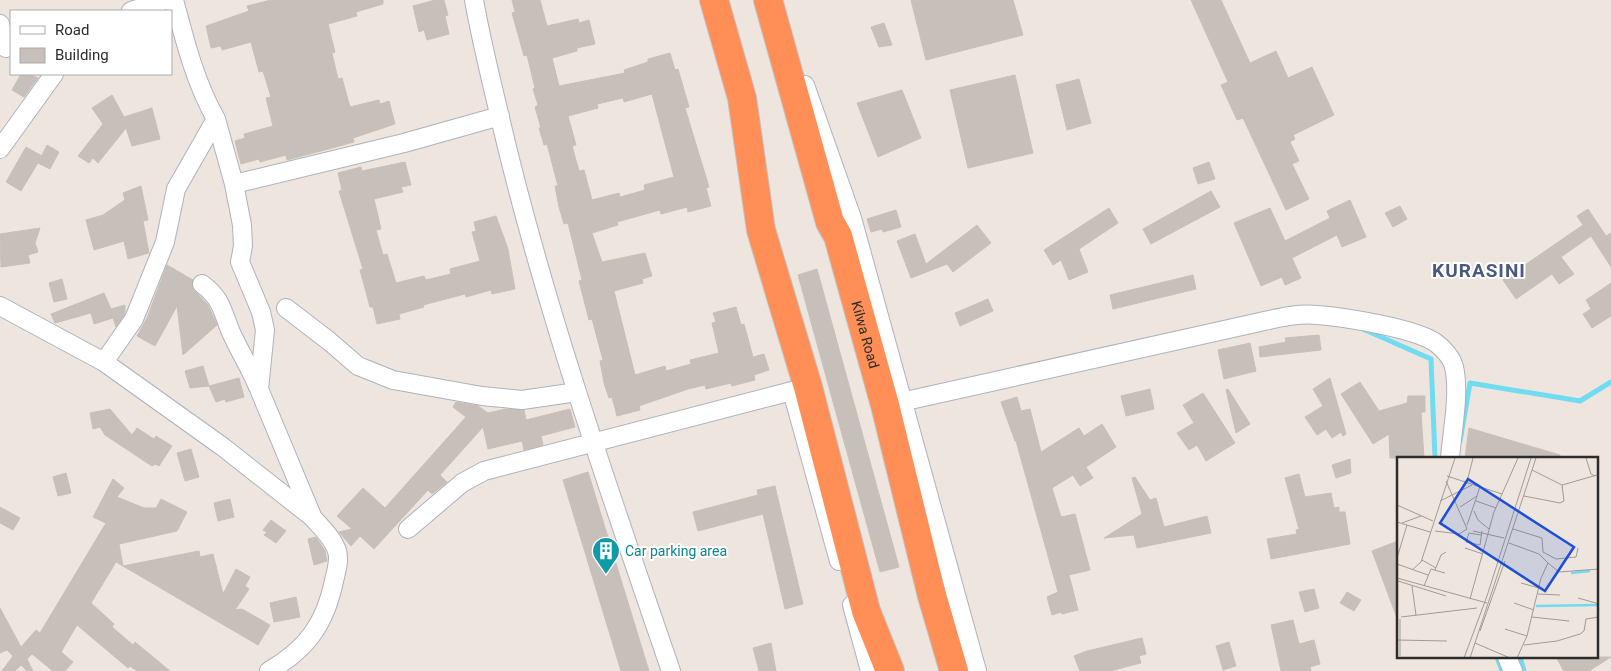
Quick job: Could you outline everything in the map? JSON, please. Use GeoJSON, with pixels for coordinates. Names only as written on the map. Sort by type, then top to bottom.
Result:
{"type":"FeatureCollection","features":[{"type":"Feature","properties":{"kind":"highway"},"geometry":{"type":"LineString","coordinates":[[714,0],[742,98],[761,230],[807,388],[866,611],[890,671]]}},
{"type":"Feature","properties":{"kind":"highway","name":"Kilwa Road"},"geometry":{"type":"LineString","coordinates":[[768,0],[830,222],[838,236],[894,404],[932,596],[954,671]]}},
{"type":"Feature","properties":{"kind":"street"},"geometry":{"type":"LineString","coordinates":[[134,10],[166,0]]}},
{"type":"Feature","properties":{"kind":"street"},"geometry":{"type":"LineString","coordinates":[[174,0],[189,57],[205,100],[216,119],[234,184],[242,225],[243,246],[240,262],[261,312],[264,330],[259,389]]}},
{"type":"Feature","properties":{"kind":"street"},"geometry":{"type":"LineString","coordinates":[[474,0],[480,32],[537,265],[592,444],[671,671]]}},
{"type":"Feature","properties":{"kind":"street"},"geometry":{"type":"LineString","coordinates":[[781,0],[806,91],[852,218],[894,404],[978,671]]}},
{"type":"Feature","properties":{"kind":"street"},"geometry":{"type":"LineString","coordinates":[[0,24],[6,48]]}},
{"type":"Feature","properties":{"kind":"street"},"geometry":{"type":"LineString","coordinates":[[0,149],[53,75]]}},
{"type":"Feature","properties":{"kind":"street"},"geometry":{"type":"LineString","coordinates":[[234,184],[404,143],[500,116]]}},
{"type":"Feature","properties":{"kind":"street"},"geometry":{"type":"LineString","coordinates":[[104,362],[134,319],[165,242],[176,189],[216,119]]}},
{"type":"Feature","properties":{"kind":"street"},"geometry":{"type":"LineString","coordinates":[[202,284],[212,291],[223,307],[230,331],[259,389],[312,517],[338,552],[337,568],[330,602],[314,635],[285,662],[269,671]]}},
{"type":"Feature","properties":{"kind":"street"},"geometry":{"type":"LineString","coordinates":[[0,306],[104,362],[223,447],[312,517]]}},
{"type":"Feature","properties":{"kind":"street"},"geometry":{"type":"LineString","coordinates":[[286,308],[330,340],[358,366],[393,380],[482,396],[522,400],[576,392]]}},
{"type":"Feature","properties":{"kind":"street"},"geometry":{"type":"LineString","coordinates":[[894,404],[1288,316],[1316,315],[1364,322],[1417,335],[1435,342],[1446,353],[1454,365],[1455,386],[1450,457]]}},
{"type":"Feature","properties":{"kind":"street"},"geometry":{"type":"LineString","coordinates":[[408,529],[462,483],[484,471],[807,388],[870,671]]}},
{"type":"Feature","properties":{"kind":"street"},"geometry":{"type":"LineString","coordinates":[[1507,658],[1513,671]]}},
{"type":"Feature","properties":{"kind":"building"},"geometry":{"type":"Polygon","coordinates":[[[271,0],[383,0],[383,4],[356,12],[357,16],[328,24],[335,52],[332,53],[338,79],[342,78],[350,107],[379,100],[380,104],[389,101],[395,124],[353,138],[354,142],[287,160],[286,155],[260,162],[259,159],[241,164],[235,141],[245,138],[244,134],[273,126],[266,98],[271,97],[263,71],[259,72],[251,42],[222,50],[221,46],[211,48],[206,26],[249,11],[247,6],[271,0]]]}},
{"type":"Feature","properties":{"kind":"building"},"geometry":{"type":"Polygon","coordinates":[[[435,0],[444,0],[448,15],[445,16],[449,34],[427,40],[424,30],[419,32],[413,6],[435,0]]]}},
{"type":"Feature","properties":{"kind":"building"},"geometry":{"type":"Polygon","coordinates":[[[512,0],[540,0],[547,26],[578,19],[579,23],[589,20],[595,44],[577,48],[577,51],[552,58],[559,86],[625,73],[624,70],[648,62],[648,59],[670,53],[675,70],[678,69],[689,107],[685,108],[709,187],[706,188],[711,206],[688,212],[687,207],[661,214],[660,210],[617,222],[618,225],[592,233],[602,262],[645,253],[652,276],[642,279],[643,283],[614,291],[635,375],[665,366],[666,371],[691,364],[690,360],[719,353],[712,323],[716,322],[713,313],[736,307],[741,325],[744,324],[753,357],[764,354],[769,370],[754,375],[755,380],[732,386],[731,383],[706,389],[705,385],[688,389],[639,406],[640,410],[617,416],[612,397],[609,398],[604,383],[600,361],[603,360],[592,319],[589,320],[579,281],[582,280],[568,223],[564,224],[559,207],[555,186],[558,186],[547,144],[544,145],[539,128],[541,128],[535,107],[538,105],[533,89],[535,88],[527,55],[524,56],[512,13],[515,12],[512,0]],[[652,94],[624,102],[623,98],[597,104],[598,108],[568,116],[576,145],[572,146],[579,171],[584,170],[592,200],[619,193],[620,197],[645,190],[644,185],[674,177],[652,94]]]}},
{"type":"Feature","properties":{"kind":"building"},"geometry":{"type":"Polygon","coordinates":[[[911,0],[1013,0],[1023,35],[926,60],[911,0]]]}},
{"type":"Feature","properties":{"kind":"building"},"geometry":{"type":"Polygon","coordinates":[[[1191,0],[1221,0],[1250,63],[1276,51],[1288,78],[1312,67],[1334,115],[1293,135],[1295,139],[1290,142],[1299,161],[1292,164],[1309,199],[1286,210],[1243,118],[1237,120],[1221,85],[1228,82],[1191,0]]]}},
{"type":"Feature","properties":{"kind":"building"},"geometry":{"type":"Polygon","coordinates":[[[884,23],[892,45],[879,47],[871,27],[884,23]]]}},
{"type":"Feature","properties":{"kind":"building"},"geometry":{"type":"Polygon","coordinates":[[[20,75],[31,75],[38,78],[24,97],[12,90],[20,75]]]}},
{"type":"Feature","properties":{"kind":"building"},"geometry":{"type":"Polygon","coordinates":[[[1015,75],[1033,153],[968,168],[950,90],[1015,75]]]}},
{"type":"Feature","properties":{"kind":"building"},"geometry":{"type":"Polygon","coordinates":[[[1079,79],[1091,123],[1067,130],[1056,85],[1079,79]]]}},
{"type":"Feature","properties":{"kind":"building"},"geometry":{"type":"Polygon","coordinates":[[[902,90],[921,138],[878,157],[857,103],[902,90]]]}},
{"type":"Feature","properties":{"kind":"building"},"geometry":{"type":"Polygon","coordinates":[[[112,95],[124,117],[152,108],[160,139],[132,146],[126,128],[98,163],[93,158],[89,163],[78,156],[103,124],[92,108],[112,95]]]}},
{"type":"Feature","properties":{"kind":"building"},"geometry":{"type":"Polygon","coordinates":[[[47,145],[59,152],[50,169],[38,163],[47,145]]]}},
{"type":"Feature","properties":{"kind":"building"},"geometry":{"type":"Polygon","coordinates":[[[26,147],[42,156],[21,191],[6,182],[26,147]]]}},
{"type":"Feature","properties":{"kind":"building"},"geometry":{"type":"Polygon","coordinates":[[[405,162],[411,185],[401,187],[403,192],[374,199],[381,229],[376,230],[383,255],[387,254],[396,283],[424,276],[426,280],[451,274],[450,269],[480,261],[472,232],[476,231],[474,222],[496,216],[508,249],[515,289],[492,294],[491,290],[466,297],[465,294],[423,305],[424,307],[399,314],[400,319],[377,324],[373,307],[370,307],[360,270],[363,269],[339,191],[342,190],[338,173],[361,167],[362,171],[405,162]]]}},
{"type":"Feature","properties":{"kind":"building"},"geometry":{"type":"Polygon","coordinates":[[[1209,162],[1215,179],[1198,184],[1193,168],[1209,162]]]}},
{"type":"Feature","properties":{"kind":"building"},"geometry":{"type":"Polygon","coordinates":[[[141,186],[148,220],[143,221],[149,253],[128,259],[124,241],[94,250],[86,220],[103,215],[125,200],[123,193],[141,186]]]}},
{"type":"Feature","properties":{"kind":"building"},"geometry":{"type":"Polygon","coordinates":[[[1211,191],[1220,207],[1151,244],[1143,229],[1211,191]]]}},
{"type":"Feature","properties":{"kind":"building"},"geometry":{"type":"Polygon","coordinates":[[[1350,200],[1366,237],[1342,247],[1337,235],[1292,258],[1301,278],[1285,285],[1282,277],[1261,286],[1234,223],[1270,208],[1285,241],[1330,218],[1327,211],[1350,200]]]}},
{"type":"Feature","properties":{"kind":"building"},"geometry":{"type":"Polygon","coordinates":[[[1400,206],[1407,219],[1393,227],[1385,213],[1400,206]]]}},
{"type":"Feature","properties":{"kind":"building"},"geometry":{"type":"Polygon","coordinates":[[[1109,208],[1118,223],[1079,249],[1088,272],[1069,280],[1061,260],[1053,265],[1044,250],[1109,208]]]}},
{"type":"Feature","properties":{"kind":"building"},"geometry":{"type":"Polygon","coordinates":[[[1588,209],[1606,236],[1611,233],[1611,267],[1591,236],[1561,257],[1574,274],[1559,284],[1552,274],[1516,299],[1503,280],[1583,225],[1577,216],[1588,209]]]}},
{"type":"Feature","properties":{"kind":"building"},"geometry":{"type":"Polygon","coordinates":[[[896,210],[901,227],[883,232],[882,229],[871,232],[867,219],[896,210]]]}},
{"type":"Feature","properties":{"kind":"building"},"geometry":{"type":"Polygon","coordinates":[[[977,225],[991,243],[953,272],[947,264],[911,278],[897,241],[915,234],[926,264],[977,225]]]}},
{"type":"Feature","properties":{"kind":"building"},"geometry":{"type":"Polygon","coordinates":[[[40,228],[35,243],[38,252],[28,255],[30,263],[1,267],[0,234],[40,228]]]}},
{"type":"Feature","properties":{"kind":"building"},"geometry":{"type":"Polygon","coordinates":[[[167,265],[193,280],[192,288],[208,305],[217,325],[183,355],[177,306],[155,346],[137,336],[147,318],[167,265]]]}},
{"type":"Feature","properties":{"kind":"building"},"geometry":{"type":"Polygon","coordinates":[[[817,269],[899,567],[880,572],[798,275],[817,269]]]}},
{"type":"Feature","properties":{"kind":"building"},"geometry":{"type":"Polygon","coordinates":[[[1193,275],[1196,289],[1113,309],[1110,295],[1193,275]]]}},
{"type":"Feature","properties":{"kind":"building"},"geometry":{"type":"Polygon","coordinates":[[[62,279],[67,299],[54,302],[49,283],[62,279]]]}},
{"type":"Feature","properties":{"kind":"building"},"geometry":{"type":"Polygon","coordinates":[[[1611,283],[1611,316],[1592,328],[1583,314],[1591,309],[1586,300],[1611,283]]]}},
{"type":"Feature","properties":{"kind":"building"},"geometry":{"type":"Polygon","coordinates":[[[104,293],[111,309],[125,305],[125,314],[116,327],[113,318],[94,324],[91,313],[55,323],[51,314],[104,293]]]}},
{"type":"Feature","properties":{"kind":"building"},"geometry":{"type":"Polygon","coordinates":[[[988,299],[993,311],[960,326],[955,313],[988,299]]]}},
{"type":"Feature","properties":{"kind":"building"},"geometry":{"type":"Polygon","coordinates":[[[1319,335],[1321,350],[1260,357],[1259,347],[1286,342],[1285,338],[1319,335]]]}},
{"type":"Feature","properties":{"kind":"building"},"geometry":{"type":"Polygon","coordinates":[[[1250,343],[1256,371],[1224,379],[1218,350],[1250,343]]]}},
{"type":"Feature","properties":{"kind":"building"},"geometry":{"type":"Polygon","coordinates":[[[203,366],[209,386],[190,388],[185,371],[203,366]]]}},
{"type":"Feature","properties":{"kind":"building"},"geometry":{"type":"Polygon","coordinates":[[[239,378],[244,397],[226,402],[225,399],[216,402],[209,386],[239,378]]]}},
{"type":"Feature","properties":{"kind":"building"},"geometry":{"type":"Polygon","coordinates":[[[1330,378],[1346,434],[1343,436],[1341,432],[1332,438],[1326,429],[1317,435],[1305,417],[1323,406],[1313,389],[1330,378]]]}},
{"type":"Feature","properties":{"kind":"building"},"geometry":{"type":"Polygon","coordinates":[[[1360,382],[1379,411],[1407,403],[1408,396],[1425,396],[1425,412],[1421,412],[1424,457],[1390,458],[1389,434],[1373,444],[1341,394],[1360,382]]]}},
{"type":"Feature","properties":{"kind":"building"},"geometry":{"type":"Polygon","coordinates":[[[1150,389],[1154,409],[1126,416],[1121,396],[1150,389]]]}},
{"type":"Feature","properties":{"kind":"building"},"geometry":{"type":"Polygon","coordinates":[[[1228,389],[1250,424],[1236,433],[1226,390],[1228,389]]]}},
{"type":"Feature","properties":{"kind":"building"},"geometry":{"type":"Polygon","coordinates":[[[1203,393],[1235,443],[1206,461],[1197,445],[1189,450],[1177,433],[1194,423],[1183,405],[1203,393]]]}},
{"type":"Feature","properties":{"kind":"building"},"geometry":{"type":"Polygon","coordinates":[[[1017,397],[1021,411],[1030,409],[1041,452],[1079,428],[1084,436],[1102,424],[1116,447],[1086,467],[1093,478],[1080,486],[1073,475],[1052,488],[1061,517],[1075,514],[1090,570],[1069,575],[1078,610],[1062,614],[1061,612],[1052,615],[1047,597],[1058,592],[1016,441],[1001,402],[1017,397]]]}},
{"type":"Feature","properties":{"kind":"building"},"geometry":{"type":"Polygon","coordinates":[[[456,402],[478,406],[488,413],[506,409],[524,410],[526,420],[570,409],[575,427],[541,436],[543,445],[524,450],[522,441],[488,449],[483,427],[440,475],[447,482],[432,494],[428,490],[374,549],[360,536],[351,546],[339,532],[352,529],[337,516],[363,488],[385,508],[466,417],[453,407],[456,402]]]}},
{"type":"Feature","properties":{"kind":"building"},"geometry":{"type":"Polygon","coordinates":[[[110,409],[132,435],[137,428],[154,439],[156,436],[172,446],[159,466],[155,464],[152,466],[105,435],[100,427],[93,429],[90,413],[110,409]]]}},
{"type":"Feature","properties":{"kind":"building"},"geometry":{"type":"Polygon","coordinates":[[[1469,428],[1560,455],[1560,457],[1465,457],[1469,428]]]}},
{"type":"Feature","properties":{"kind":"building"},"geometry":{"type":"Polygon","coordinates":[[[191,449],[199,477],[185,481],[177,453],[191,449]]]}},
{"type":"Feature","properties":{"kind":"building"},"geometry":{"type":"Polygon","coordinates":[[[1350,459],[1351,473],[1336,478],[1332,465],[1350,459]]]}},
{"type":"Feature","properties":{"kind":"building","name":"Car parking area"},"geometry":{"type":"Polygon","coordinates":[[[588,472],[649,671],[621,671],[563,480],[588,472]]]}},
{"type":"Feature","properties":{"kind":"building"},"geometry":{"type":"Polygon","coordinates":[[[66,473],[71,493],[58,496],[53,477],[66,473]]]}},
{"type":"Feature","properties":{"kind":"building"},"geometry":{"type":"Polygon","coordinates":[[[1299,474],[1305,497],[1331,493],[1334,508],[1339,507],[1339,512],[1345,512],[1350,544],[1271,559],[1267,539],[1297,534],[1296,530],[1299,529],[1285,478],[1299,474]]]}},
{"type":"Feature","properties":{"kind":"building"},"geometry":{"type":"Polygon","coordinates":[[[1135,477],[1150,500],[1156,498],[1164,527],[1207,516],[1211,533],[1137,548],[1134,535],[1104,538],[1142,514],[1132,478],[1135,477]]]}},
{"type":"Feature","properties":{"kind":"building"},"geometry":{"type":"Polygon","coordinates":[[[113,479],[124,488],[117,497],[144,508],[156,508],[161,499],[187,512],[177,531],[119,544],[123,566],[199,551],[200,557],[213,554],[223,594],[236,569],[250,577],[245,586],[249,589],[235,610],[242,609],[270,625],[258,645],[116,562],[91,603],[114,624],[112,627],[133,645],[135,642],[170,671],[137,671],[130,666],[128,668],[77,625],[61,652],[73,662],[65,671],[53,671],[32,654],[27,659],[33,671],[27,671],[21,665],[15,671],[2,671],[13,656],[7,650],[0,653],[0,608],[21,647],[36,630],[40,633],[106,523],[93,517],[113,479]]]}},
{"type":"Feature","properties":{"kind":"building"},"geometry":{"type":"Polygon","coordinates":[[[775,486],[803,604],[785,609],[763,514],[698,531],[693,512],[758,495],[757,490],[775,486]]]}},
{"type":"Feature","properties":{"kind":"building"},"geometry":{"type":"Polygon","coordinates":[[[230,499],[234,517],[218,521],[214,503],[230,499]]]}},
{"type":"Feature","properties":{"kind":"building"},"geometry":{"type":"Polygon","coordinates":[[[0,507],[20,518],[13,530],[0,523],[0,507]]]}},
{"type":"Feature","properties":{"kind":"building"},"geometry":{"type":"Polygon","coordinates":[[[271,520],[286,531],[276,543],[264,535],[267,532],[263,530],[271,520]]]}},
{"type":"Feature","properties":{"kind":"building"},"geometry":{"type":"Polygon","coordinates":[[[316,537],[325,551],[327,561],[314,565],[308,539],[316,537]]]}},
{"type":"Feature","properties":{"kind":"building"},"geometry":{"type":"Polygon","coordinates":[[[1397,541],[1397,618],[1372,551],[1397,541]]]}},
{"type":"Feature","properties":{"kind":"building"},"geometry":{"type":"Polygon","coordinates":[[[1314,589],[1319,608],[1305,612],[1299,592],[1314,589]]]}},
{"type":"Feature","properties":{"kind":"building"},"geometry":{"type":"Polygon","coordinates":[[[1347,592],[1361,600],[1354,611],[1340,603],[1347,592]]]}},
{"type":"Feature","properties":{"kind":"building"},"geometry":{"type":"Polygon","coordinates":[[[296,597],[300,617],[274,622],[270,603],[296,597]]]}},
{"type":"Feature","properties":{"kind":"building"},"geometry":{"type":"Polygon","coordinates":[[[1293,620],[1299,644],[1314,640],[1320,664],[1310,667],[1311,671],[1281,671],[1271,625],[1293,620]]]}},
{"type":"Feature","properties":{"kind":"building"},"geometry":{"type":"Polygon","coordinates":[[[1142,638],[1146,654],[1139,656],[1141,663],[1110,671],[1080,671],[1074,656],[1087,651],[1142,638]]]}},
{"type":"Feature","properties":{"kind":"building"},"geometry":{"type":"Polygon","coordinates":[[[1229,642],[1236,666],[1223,670],[1216,646],[1229,642]]]}},
{"type":"Feature","properties":{"kind":"building"},"geometry":{"type":"Polygon","coordinates":[[[771,643],[776,671],[759,671],[753,648],[771,643]]]}},
{"type":"Feature","properties":{"kind":"building"},"geometry":{"type":"Polygon","coordinates":[[[1611,657],[1589,671],[1564,671],[1557,658],[1611,657]]]}},
{"type":"Feature","properties":{"kind":"waterway"},"geometry":{"type":"LineString","coordinates":[[1363,329],[1431,359],[1435,457]]}},
{"type":"Feature","properties":{"kind":"waterway"},"geometry":{"type":"LineString","coordinates":[[1460,441],[1470,383],[1580,401],[1611,382]]}},
{"type":"Feature","properties":{"kind":"waterway"},"geometry":{"type":"LineString","coordinates":[[1497,658],[1502,671]]}},
{"type":"Feature","properties":{"kind":"waterway"},"geometry":{"type":"LineString","coordinates":[[1520,658],[1524,671]]}},
{"type":"Feature","properties":{"kind":"place","name":"Car parking area"},"geometry":{"type":"Point","coordinates":[606,575]}},
{"type":"Feature","properties":{"kind":"district","name":"KURASINI"},"geometry":{"type":"Point","coordinates":[1479,270]}}]}
